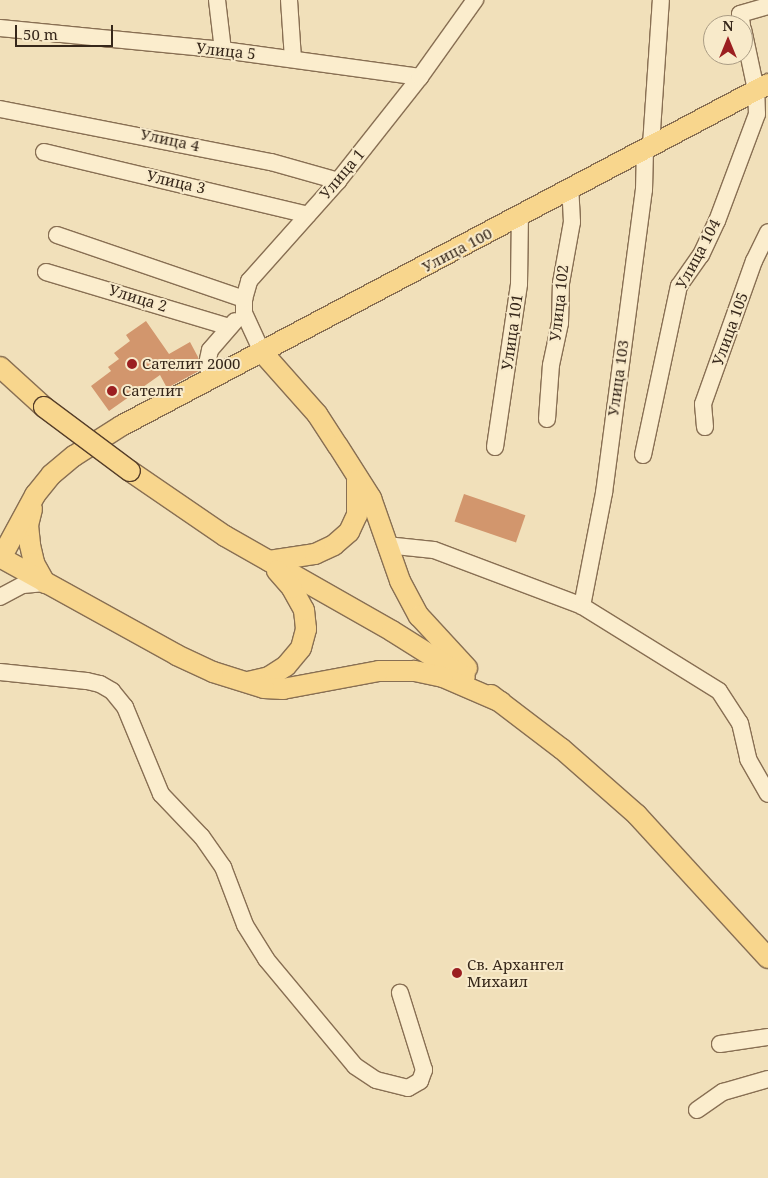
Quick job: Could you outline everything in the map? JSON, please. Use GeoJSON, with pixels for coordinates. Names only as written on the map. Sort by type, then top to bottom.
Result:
{"type":"FeatureCollection","features":[{"type":"Feature","properties":{"kind":"main road","name":"Улица 100"},"geometry":{"type":"LineString","coordinates":[[1,560],[35,495],[51,475],[74,456],[121,426],[762,87]]}},
{"type":"Feature","properties":{"kind":"main road"},"geometry":{"type":"LineString","coordinates":[[262,352],[316,414],[357,480],[371,498],[386,545],[419,616],[501,702]]}},
{"type":"Feature","properties":{"kind":"main road"},"geometry":{"type":"LineString","coordinates":[[0,367],[44,407],[177,506],[439,659],[501,702],[562,749],[637,815],[768,958]]}},
{"type":"Feature","properties":{"kind":"main road"},"geometry":{"type":"LineString","coordinates":[[269,561],[315,554],[334,545],[349,532],[357,515],[357,480]]}},
{"type":"Feature","properties":{"kind":"main road"},"geometry":{"type":"LineString","coordinates":[[35,495],[28,525],[30,545],[34,563],[45,583]]}},
{"type":"Feature","properties":{"kind":"main road"},"geometry":{"type":"LineString","coordinates":[[1,560],[177,655],[244,683],[283,689],[379,671],[414,671],[443,677],[501,702]]}},
{"type":"Feature","properties":{"kind":"main road"},"geometry":{"type":"LineString","coordinates":[[244,683],[269,677],[286,666],[301,648],[306,629],[304,610],[292,588],[269,561]]}},
{"type":"Feature","properties":{"kind":"street"},"geometry":{"type":"LineString","coordinates":[[217,0],[223,50]]}},
{"type":"Feature","properties":{"kind":"street"},"geometry":{"type":"LineString","coordinates":[[289,0],[293,58]]}},
{"type":"Feature","properties":{"kind":"street","name":"Улица 1"},"geometry":{"type":"LineString","coordinates":[[244,306],[249,281],[338,181],[420,77],[475,0]]}},
{"type":"Feature","properties":{"kind":"street"},"geometry":{"type":"LineString","coordinates":[[648,147],[661,0]]}},
{"type":"Feature","properties":{"kind":"street"},"geometry":{"type":"LineString","coordinates":[[740,15],[768,6]]}},
{"type":"Feature","properties":{"kind":"street","name":"Улица 5"},"geometry":{"type":"LineString","coordinates":[[0,28],[293,58],[420,77]]}},
{"type":"Feature","properties":{"kind":"street","name":"Улица 104"},"geometry":{"type":"LineString","coordinates":[[643,454],[679,286],[700,255],[749,141],[757,114],[762,87],[753,60]]}},
{"type":"Feature","properties":{"kind":"street","name":"Улица 4"},"geometry":{"type":"LineString","coordinates":[[0,109],[223,152],[338,181]]}},
{"type":"Feature","properties":{"kind":"street","name":"Улица 103"},"geometry":{"type":"LineString","coordinates":[[582,606],[604,493],[643,199],[648,147]]}},
{"type":"Feature","properties":{"kind":"street","name":"Улица 3"},"geometry":{"type":"LineString","coordinates":[[44,152],[308,214]]}},
{"type":"Feature","properties":{"kind":"street","name":"Улица 102"},"geometry":{"type":"LineString","coordinates":[[547,419],[551,365],[560,323],[561,283],[572,222],[570,187]]}},
{"type":"Feature","properties":{"kind":"street","name":"Улица 101"},"geometry":{"type":"LineString","coordinates":[[495,447],[519,284],[520,216]]}},
{"type":"Feature","properties":{"kind":"street","name":"Улица 105"},"geometry":{"type":"LineString","coordinates":[[705,427],[703,404],[754,261],[768,232]]}},
{"type":"Feature","properties":{"kind":"street"},"geometry":{"type":"LineString","coordinates":[[57,235],[244,306],[262,352]]}},
{"type":"Feature","properties":{"kind":"street","name":"Улица 2"},"geometry":{"type":"LineString","coordinates":[[46,272],[229,327]]}},
{"type":"Feature","properties":{"kind":"street"},"geometry":{"type":"LineString","coordinates":[[211,378],[207,364],[210,350],[244,306]]}},
{"type":"Feature","properties":{"kind":"street"},"geometry":{"type":"LineString","coordinates":[[386,545],[434,550],[582,606],[719,691],[740,723],[748,759],[768,794]]}},
{"type":"Feature","properties":{"kind":"street"},"geometry":{"type":"LineString","coordinates":[[0,597],[23,585],[45,583]]}},
{"type":"Feature","properties":{"kind":"street"},"geometry":{"type":"LineString","coordinates":[[0,672],[87,681],[100,684],[112,691],[125,707],[162,794],[202,837],[223,867],[246,925],[266,959],[355,1066],[376,1080],[408,1088],[420,1081],[424,1070],[400,993]]}},
{"type":"Feature","properties":{"kind":"street"},"geometry":{"type":"LineString","coordinates":[[720,1044],[768,1037]]}},
{"type":"Feature","properties":{"kind":"street"},"geometry":{"type":"LineString","coordinates":[[697,1110],[723,1092],[768,1079]]}},
{"type":"Feature","properties":{"kind":"building","name":"Сателит 2000"},"geometry":{"type":"Polygon","coordinates":[[[146,321],[169,354],[190,342],[198,357],[199,371],[167,388],[160,375],[109,411],[91,386],[111,371],[108,367],[119,359],[114,353],[130,341],[126,335],[146,321]]]}},
{"type":"Feature","properties":{"kind":"building"},"geometry":{"type":"Polygon","coordinates":[[[464,494],[525,515],[516,543],[455,521],[464,494]]]}},
{"type":"Feature","properties":{"kind":"place","name":"Сателит 2000"},"geometry":{"type":"Point","coordinates":[132,364]}},
{"type":"Feature","properties":{"kind":"place","name":"Сателит"},"geometry":{"type":"Point","coordinates":[112,391]}},
{"type":"Feature","properties":{"kind":"place","name":"Св. Архангел Михаил"},"geometry":{"type":"Point","coordinates":[457,973]}}]}
